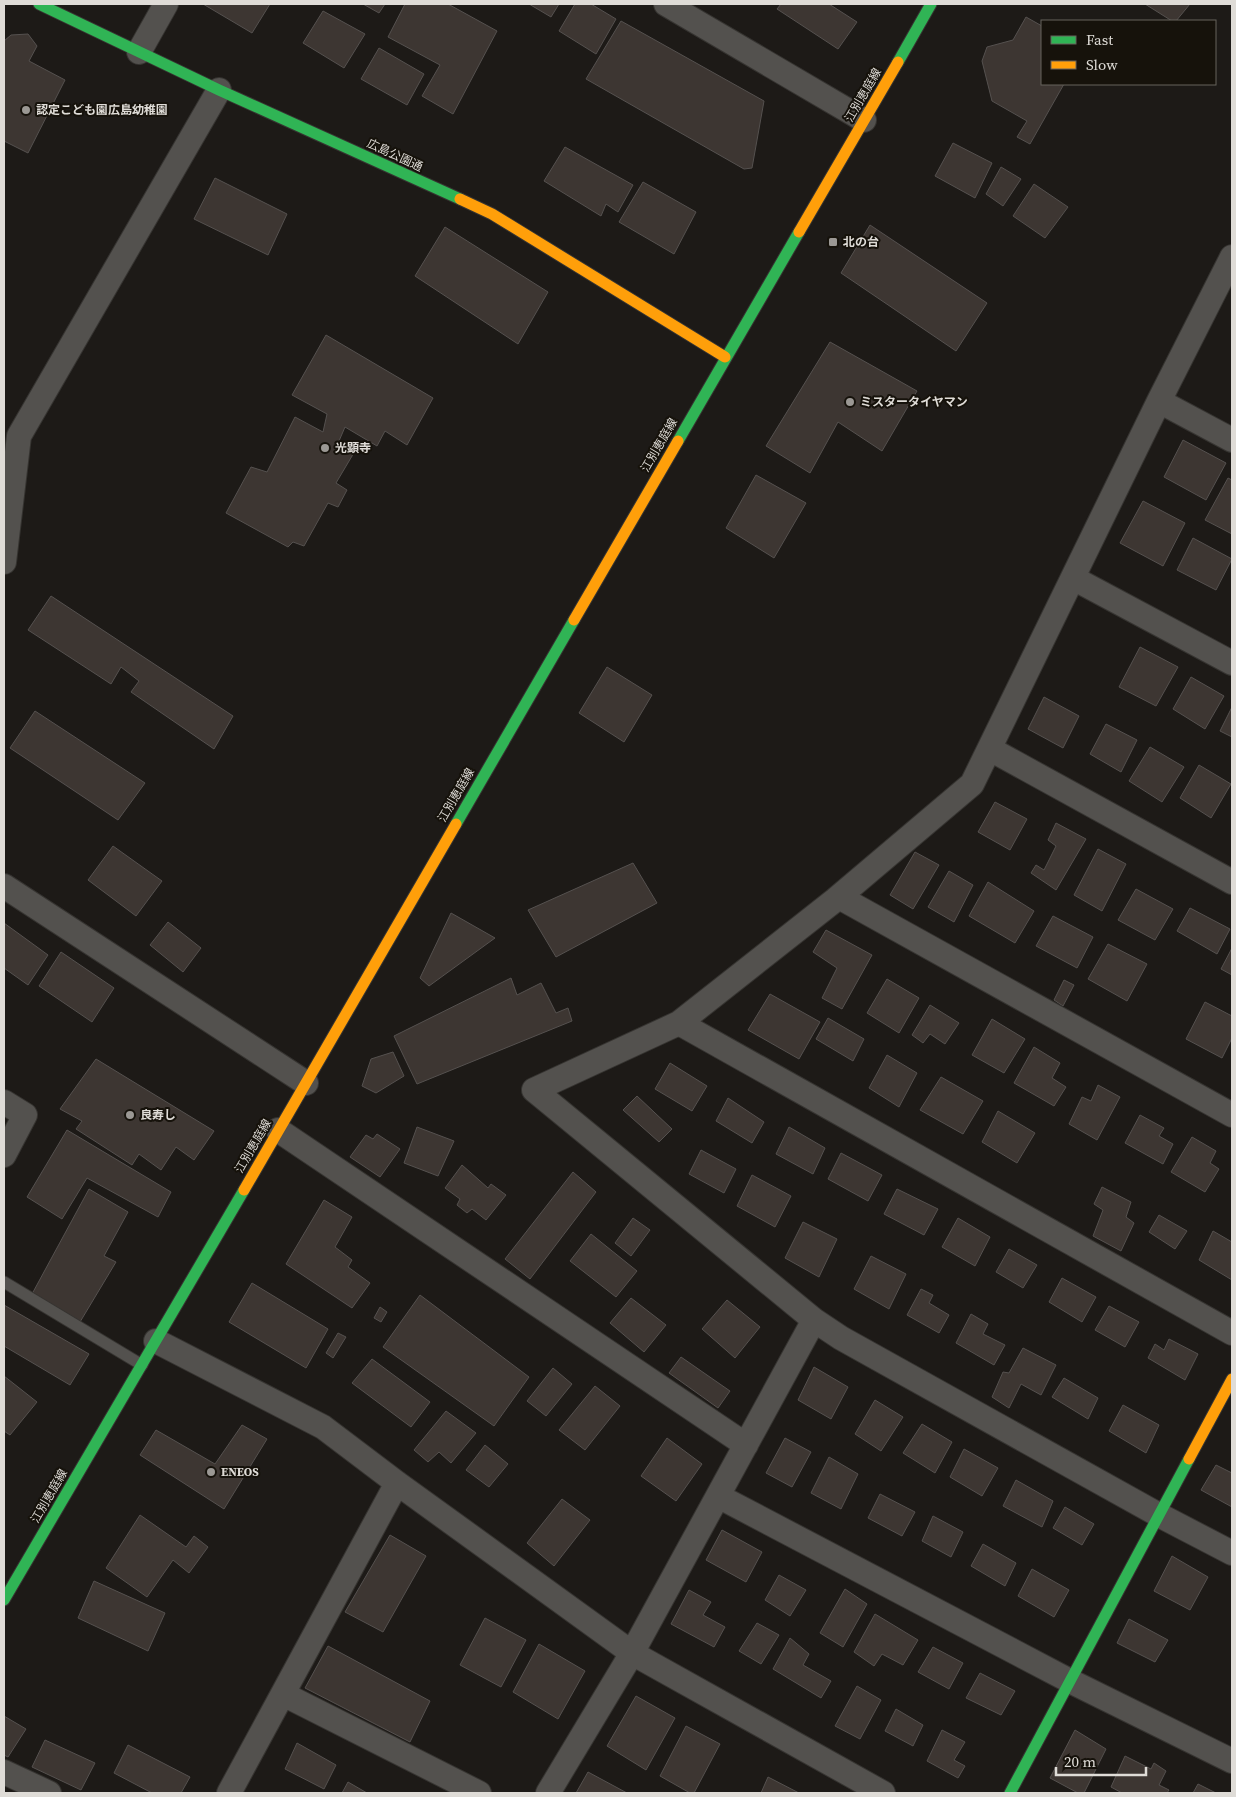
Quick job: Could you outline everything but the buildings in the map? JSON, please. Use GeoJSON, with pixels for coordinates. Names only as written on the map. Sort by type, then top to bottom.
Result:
{"type":"FeatureCollection","features":[{"type":"Feature","properties":{"kind":"main road","name":"広島公園通"},"geometry":{"type":"LineString","coordinates":[[39,4],[219,90],[492,214],[725,357]]}},
{"type":"Feature","properties":{"kind":"main road","name":"江別恵庭線"},"geometry":{"type":"LineString","coordinates":[[4,1600],[931,4]]}},
{"type":"Feature","properties":{"kind":"main road"},"geometry":{"type":"LineString","coordinates":[[1010,1793],[1232,1379]]}},
{"type":"Feature","properties":{"kind":"street"},"geometry":{"type":"LineString","coordinates":[[139,52],[166,4]]}},
{"type":"Feature","properties":{"kind":"street"},"geometry":{"type":"LineString","coordinates":[[666,4],[864,120]]}},
{"type":"Feature","properties":{"kind":"street"},"geometry":{"type":"LineString","coordinates":[[4,562],[11,432],[219,90]]}},
{"type":"Feature","properties":{"kind":"street"},"geometry":{"type":"LineString","coordinates":[[1232,257],[1159,400],[972,784],[838,897],[679,1023],[534,1090],[814,1320],[841,1338],[1159,1515],[1232,1553]]}},
{"type":"Feature","properties":{"kind":"street"},"geometry":{"type":"LineString","coordinates":[[1159,400],[1232,440]]}},
{"type":"Feature","properties":{"kind":"street"},"geometry":{"type":"LineString","coordinates":[[1073,578],[1232,663]]}},
{"type":"Feature","properties":{"kind":"street"},"geometry":{"type":"LineString","coordinates":[[990,749],[1232,882]]}},
{"type":"Feature","properties":{"kind":"street"},"geometry":{"type":"LineString","coordinates":[[4,886],[306,1083]]}},
{"type":"Feature","properties":{"kind":"street"},"geometry":{"type":"LineString","coordinates":[[838,897],[1232,1115]]}},
{"type":"Feature","properties":{"kind":"street"},"geometry":{"type":"LineString","coordinates":[[679,1023],[1232,1332]]}},
{"type":"Feature","properties":{"kind":"street"},"geometry":{"type":"LineString","coordinates":[[4,1102],[25,1115],[4,1155]]}},
{"type":"Feature","properties":{"kind":"street"},"geometry":{"type":"LineString","coordinates":[[278,1130],[746,1445]]}},
{"type":"Feature","properties":{"kind":"street"},"geometry":{"type":"LineString","coordinates":[[548,1793],[632,1652],[814,1320]]}},
{"type":"Feature","properties":{"kind":"street"},"geometry":{"type":"LineString","coordinates":[[156,1341],[323,1427],[397,1483],[632,1652],[883,1793]]}},
{"type":"Feature","properties":{"kind":"street"},"geometry":{"type":"LineString","coordinates":[[229,1793],[397,1483]]}},
{"type":"Feature","properties":{"kind":"street"},"geometry":{"type":"LineString","coordinates":[[718,1496],[1070,1681],[1232,1761]]}},
{"type":"Feature","properties":{"kind":"street"},"geometry":{"type":"LineString","coordinates":[[283,1694],[479,1793]]}},
{"type":"Feature","properties":{"kind":"street"},"geometry":{"type":"LineString","coordinates":[[4,1772],[49,1793]]}},
{"type":"Feature","properties":{"kind":"lane"},"geometry":{"type":"LineString","coordinates":[[4,1282],[142,1365]]}},
{"type":"Feature","properties":{"kind":"traffic: fast"},"geometry":{"type":"LineString","coordinates":[[39,4],[219,90],[460,199]]}},
{"type":"Feature","properties":{"kind":"traffic: fast"},"geometry":{"type":"LineString","coordinates":[[898,62],[931,4]]}},
{"type":"Feature","properties":{"kind":"traffic: fast"},"geometry":{"type":"LineString","coordinates":[[678,441],[799,232]]}},
{"type":"Feature","properties":{"kind":"traffic: fast"},"geometry":{"type":"LineString","coordinates":[[456,824],[574,620]]}},
{"type":"Feature","properties":{"kind":"traffic: fast"},"geometry":{"type":"LineString","coordinates":[[4,1600],[244,1190]]}},
{"type":"Feature","properties":{"kind":"traffic: fast"},"geometry":{"type":"LineString","coordinates":[[1010,1793],[1189,1459]]}},
{"type":"Feature","properties":{"kind":"traffic: slow"},"geometry":{"type":"LineString","coordinates":[[799,232],[898,62]]}},
{"type":"Feature","properties":{"kind":"traffic: slow"},"geometry":{"type":"LineString","coordinates":[[460,199],[492,214],[725,357]]}},
{"type":"Feature","properties":{"kind":"traffic: slow"},"geometry":{"type":"LineString","coordinates":[[574,620],[678,441]]}},
{"type":"Feature","properties":{"kind":"traffic: slow"},"geometry":{"type":"LineString","coordinates":[[244,1190],[456,824]]}},
{"type":"Feature","properties":{"kind":"traffic: slow"},"geometry":{"type":"LineString","coordinates":[[1189,1459],[1232,1379]]}},
{"type":"Feature","properties":{"kind":"place","name":"認定こども園広島幼稚園"},"geometry":{"type":"Point","coordinates":[26,110]}},
{"type":"Feature","properties":{"kind":"place","name":"北の台"},"geometry":{"type":"Point","coordinates":[833,242]}},
{"type":"Feature","properties":{"kind":"place","name":"ミスタータイヤマン"},"geometry":{"type":"Point","coordinates":[850,402]}},
{"type":"Feature","properties":{"kind":"place","name":"光顕寺"},"geometry":{"type":"Point","coordinates":[325,448]}},
{"type":"Feature","properties":{"kind":"place","name":"良寿し"},"geometry":{"type":"Point","coordinates":[130,1115]}},
{"type":"Feature","properties":{"kind":"place","name":"ENEOS"},"geometry":{"type":"Point","coordinates":[211,1472]}}]}
